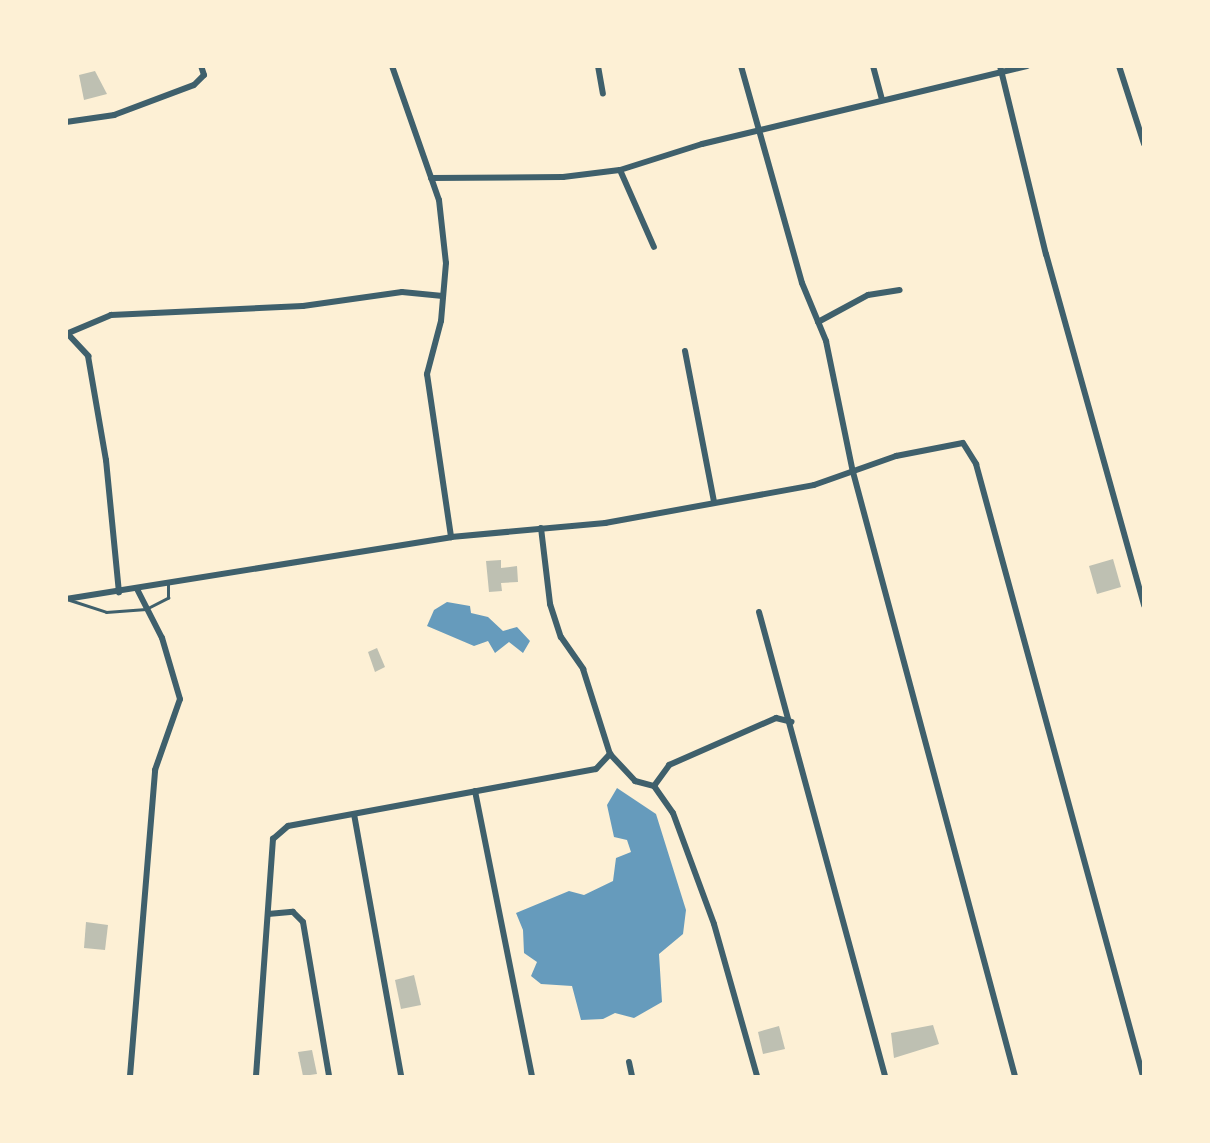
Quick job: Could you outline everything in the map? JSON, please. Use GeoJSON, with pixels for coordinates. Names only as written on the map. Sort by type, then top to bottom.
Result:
{"type":"FeatureCollection","features":[{"type":"Feature","properties":{"kind":"street"},"geometry":{"type":"LineString","coordinates":[[66,122],[114,115],[194,85],[204,75],[201,66]]}},
{"type":"Feature","properties":{"kind":"street"},"geometry":{"type":"LineString","coordinates":[[392,66],[431,178],[446,263],[443,296],[427,374],[451,537]]}},
{"type":"Feature","properties":{"kind":"street"},"geometry":{"type":"LineString","coordinates":[[598,66],[603,94]]}},
{"type":"Feature","properties":{"kind":"street"},"geometry":{"type":"LineString","coordinates":[[741,66],[802,283],[818,322],[853,472],[1015,1076]]}},
{"type":"Feature","properties":{"kind":"street"},"geometry":{"type":"LineString","coordinates":[[873,66],[883,99]]}},
{"type":"Feature","properties":{"kind":"street"},"geometry":{"type":"LineString","coordinates":[[1000,66],[1046,254],[1143,606]]}},
{"type":"Feature","properties":{"kind":"street"},"geometry":{"type":"LineString","coordinates":[[431,178],[563,177],[620,170],[883,99],[1002,75],[1027,66]]}},
{"type":"Feature","properties":{"kind":"street"},"geometry":{"type":"LineString","coordinates":[[1119,66],[1143,144]]}},
{"type":"Feature","properties":{"kind":"street"},"geometry":{"type":"LineString","coordinates":[[620,170],[654,247]]}},
{"type":"Feature","properties":{"kind":"street"},"geometry":{"type":"LineString","coordinates":[[818,322],[868,295],[900,290]]}},
{"type":"Feature","properties":{"kind":"street"},"geometry":{"type":"LineString","coordinates":[[119,593],[106,460],[88,356],[67,333],[111,315],[303,306],[402,292],[443,296]]}},
{"type":"Feature","properties":{"kind":"street"},"geometry":{"type":"LineString","coordinates":[[685,351],[714,502]]}},
{"type":"Feature","properties":{"kind":"street"},"geometry":{"type":"LineString","coordinates":[[66,599],[119,593],[167,582],[451,537],[605,523],[814,485],[946,443],[963,443],[976,464],[1143,1076]]}},
{"type":"Feature","properties":{"kind":"street"},"geometry":{"type":"LineString","coordinates":[[541,527],[550,604],[561,637],[583,669],[610,754],[635,781],[654,786],[673,813],[714,925],[757,1076]]}},
{"type":"Feature","properties":{"kind":"street"},"geometry":{"type":"LineString","coordinates":[[130,1076],[155,770],[180,699],[162,638],[137,589]]}},
{"type":"Feature","properties":{"kind":"street"},"geometry":{"type":"LineString","coordinates":[[759,612],[792,722],[885,1076]]}},
{"type":"Feature","properties":{"kind":"street"},"geometry":{"type":"LineString","coordinates":[[654,786],[669,765],[776,718],[792,722]]}},
{"type":"Feature","properties":{"kind":"street"},"geometry":{"type":"LineString","coordinates":[[256,1076],[273,839],[288,826],[596,769],[610,754]]}},
{"type":"Feature","properties":{"kind":"street"},"geometry":{"type":"LineString","coordinates":[[475,791],[532,1076]]}},
{"type":"Feature","properties":{"kind":"street"},"geometry":{"type":"LineString","coordinates":[[354,814],[401,1076]]}},
{"type":"Feature","properties":{"kind":"street"},"geometry":{"type":"LineString","coordinates":[[268,914],[293,912],[303,922],[330,1076]]}},
{"type":"Feature","properties":{"kind":"street"},"geometry":{"type":"LineString","coordinates":[[629,1062],[632,1076]]}},
{"type":"Feature","properties":{"kind":"lane"},"geometry":{"type":"LineString","coordinates":[[66,599],[106,612],[146,609],[168,598],[167,582]]}},
{"type":"Feature","properties":{"kind":"water"},"geometry":{"type":"Polygon","coordinates":[[[447,602],[470,606],[471,613],[488,617],[503,631],[517,627],[530,641],[523,653],[509,642],[495,653],[488,641],[474,646],[427,626],[434,610],[447,602]]]}},
{"type":"Feature","properties":{"kind":"water"},"geometry":{"type":"Polygon","coordinates":[[[617,788],[656,814],[686,910],[683,934],[659,954],[662,1002],[634,1018],[615,1013],[603,1019],[581,1020],[572,986],[541,984],[531,976],[537,962],[524,953],[523,930],[516,913],[569,891],[584,895],[613,881],[616,858],[631,852],[627,840],[614,837],[607,805],[617,788]]]}},
{"type":"Feature","properties":{"kind":"building"},"geometry":{"type":"Polygon","coordinates":[[[95,71],[107,94],[84,100],[79,75],[95,71]]]}},
{"type":"Feature","properties":{"kind":"building"},"geometry":{"type":"Polygon","coordinates":[[[1113,559],[1121,587],[1097,594],[1089,566],[1113,559]]]}},
{"type":"Feature","properties":{"kind":"building"},"geometry":{"type":"Polygon","coordinates":[[[501,560],[501,568],[517,566],[518,582],[501,583],[502,591],[489,592],[486,561],[501,560]]]}},
{"type":"Feature","properties":{"kind":"building"},"geometry":{"type":"Polygon","coordinates":[[[377,648],[385,667],[375,672],[368,652],[377,648]]]}},
{"type":"Feature","properties":{"kind":"building"},"geometry":{"type":"Polygon","coordinates":[[[86,922],[108,925],[105,950],[84,948],[86,922]]]}},
{"type":"Feature","properties":{"kind":"building"},"geometry":{"type":"Polygon","coordinates":[[[414,975],[421,1005],[401,1009],[395,980],[414,975]]]}},
{"type":"Feature","properties":{"kind":"building"},"geometry":{"type":"Polygon","coordinates":[[[933,1025],[939,1044],[894,1058],[891,1033],[933,1025]]]}},
{"type":"Feature","properties":{"kind":"building"},"geometry":{"type":"Polygon","coordinates":[[[779,1026],[785,1049],[763,1054],[758,1032],[779,1026]]]}},
{"type":"Feature","properties":{"kind":"building"},"geometry":{"type":"Polygon","coordinates":[[[312,1050],[317,1074],[303,1076],[298,1052],[312,1050]]]}}]}
